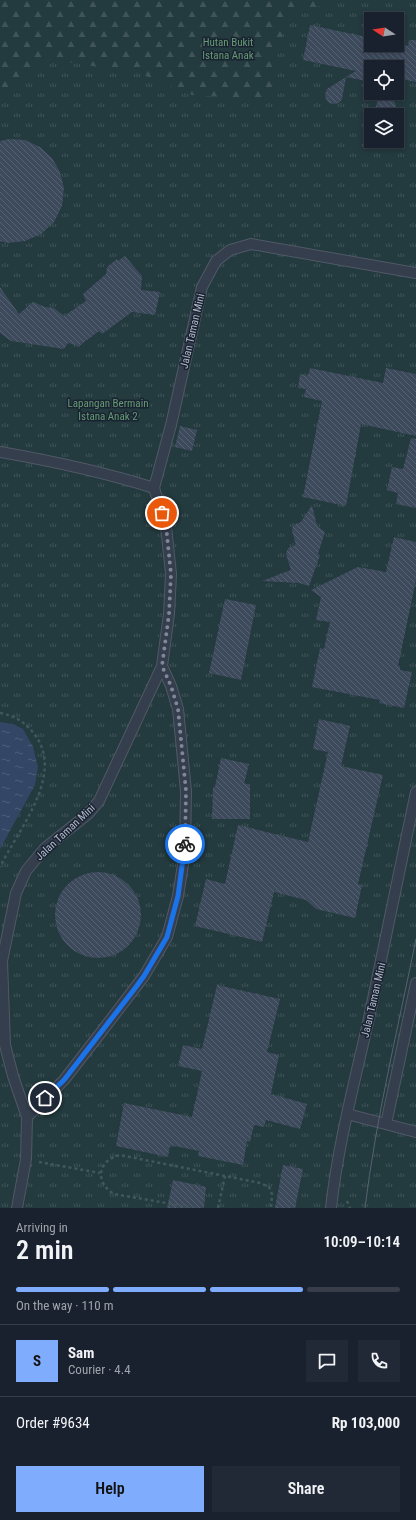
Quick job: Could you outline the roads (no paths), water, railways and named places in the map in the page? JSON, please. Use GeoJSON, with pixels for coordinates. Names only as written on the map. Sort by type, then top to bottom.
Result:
{"type":"FeatureCollection","features":[{"type":"Feature","properties":{"kind":"lane","name":"Jalan Taman Mini"},"geometry":{"type":"LineString","coordinates":[[17,1208],[26,1159],[27,1117],[13,1076],[5,1046],[2,961],[16,893],[26,871],[45,848],[88,814],[98,800],[162,666],[169,614],[171,574],[166,526],[154,488],[171,425],[202,287],[216,261],[230,250],[250,244],[416,273]]}},
{"type":"Feature","properties":{"kind":"lane"},"geometry":{"type":"LineString","coordinates":[[0,452],[50,460],[85,470],[114,475],[154,488]]}},
{"type":"Feature","properties":{"kind":"lane"},"geometry":{"type":"LineString","coordinates":[[27,1117],[64,1080],[144,976],[167,937],[178,896],[185,852],[186,791],[178,709],[171,686],[162,666]]}},
{"type":"Feature","properties":{"kind":"lane","name":"Jalan Taman Mini"},"geometry":{"type":"LineString","coordinates":[[331,1208],[332,1190],[347,1114],[383,954],[416,792]]}},
{"type":"Feature","properties":{"kind":"lane"},"geometry":{"type":"LineString","coordinates":[[386,1124],[416,983]]}},
{"type":"Feature","properties":{"kind":"lane"},"geometry":{"type":"LineString","coordinates":[[347,1114],[416,1132]]}},
{"type":"Feature","properties":{"kind":"water"},"geometry":{"type":"Polygon","coordinates":[[[0,722],[13,724],[23,729],[33,747],[38,767],[35,785],[0,849],[0,722]]]}},
{"type":"Feature","properties":{"kind":"tram line"},"geometry":{"type":"LineString","coordinates":[[365,1208],[381,1107],[416,939]]}},
{"type":"Feature","properties":{"kind":"park label","name":"Hutan Bukit Istana Anak"},"geometry":{"type":"Point","coordinates":[228,48]}},
{"type":"Feature","properties":{"kind":"park label","name":"Lapangan Bermain Istana Anak 2"},"geometry":{"type":"Point","coordinates":[108,409]}}]}
